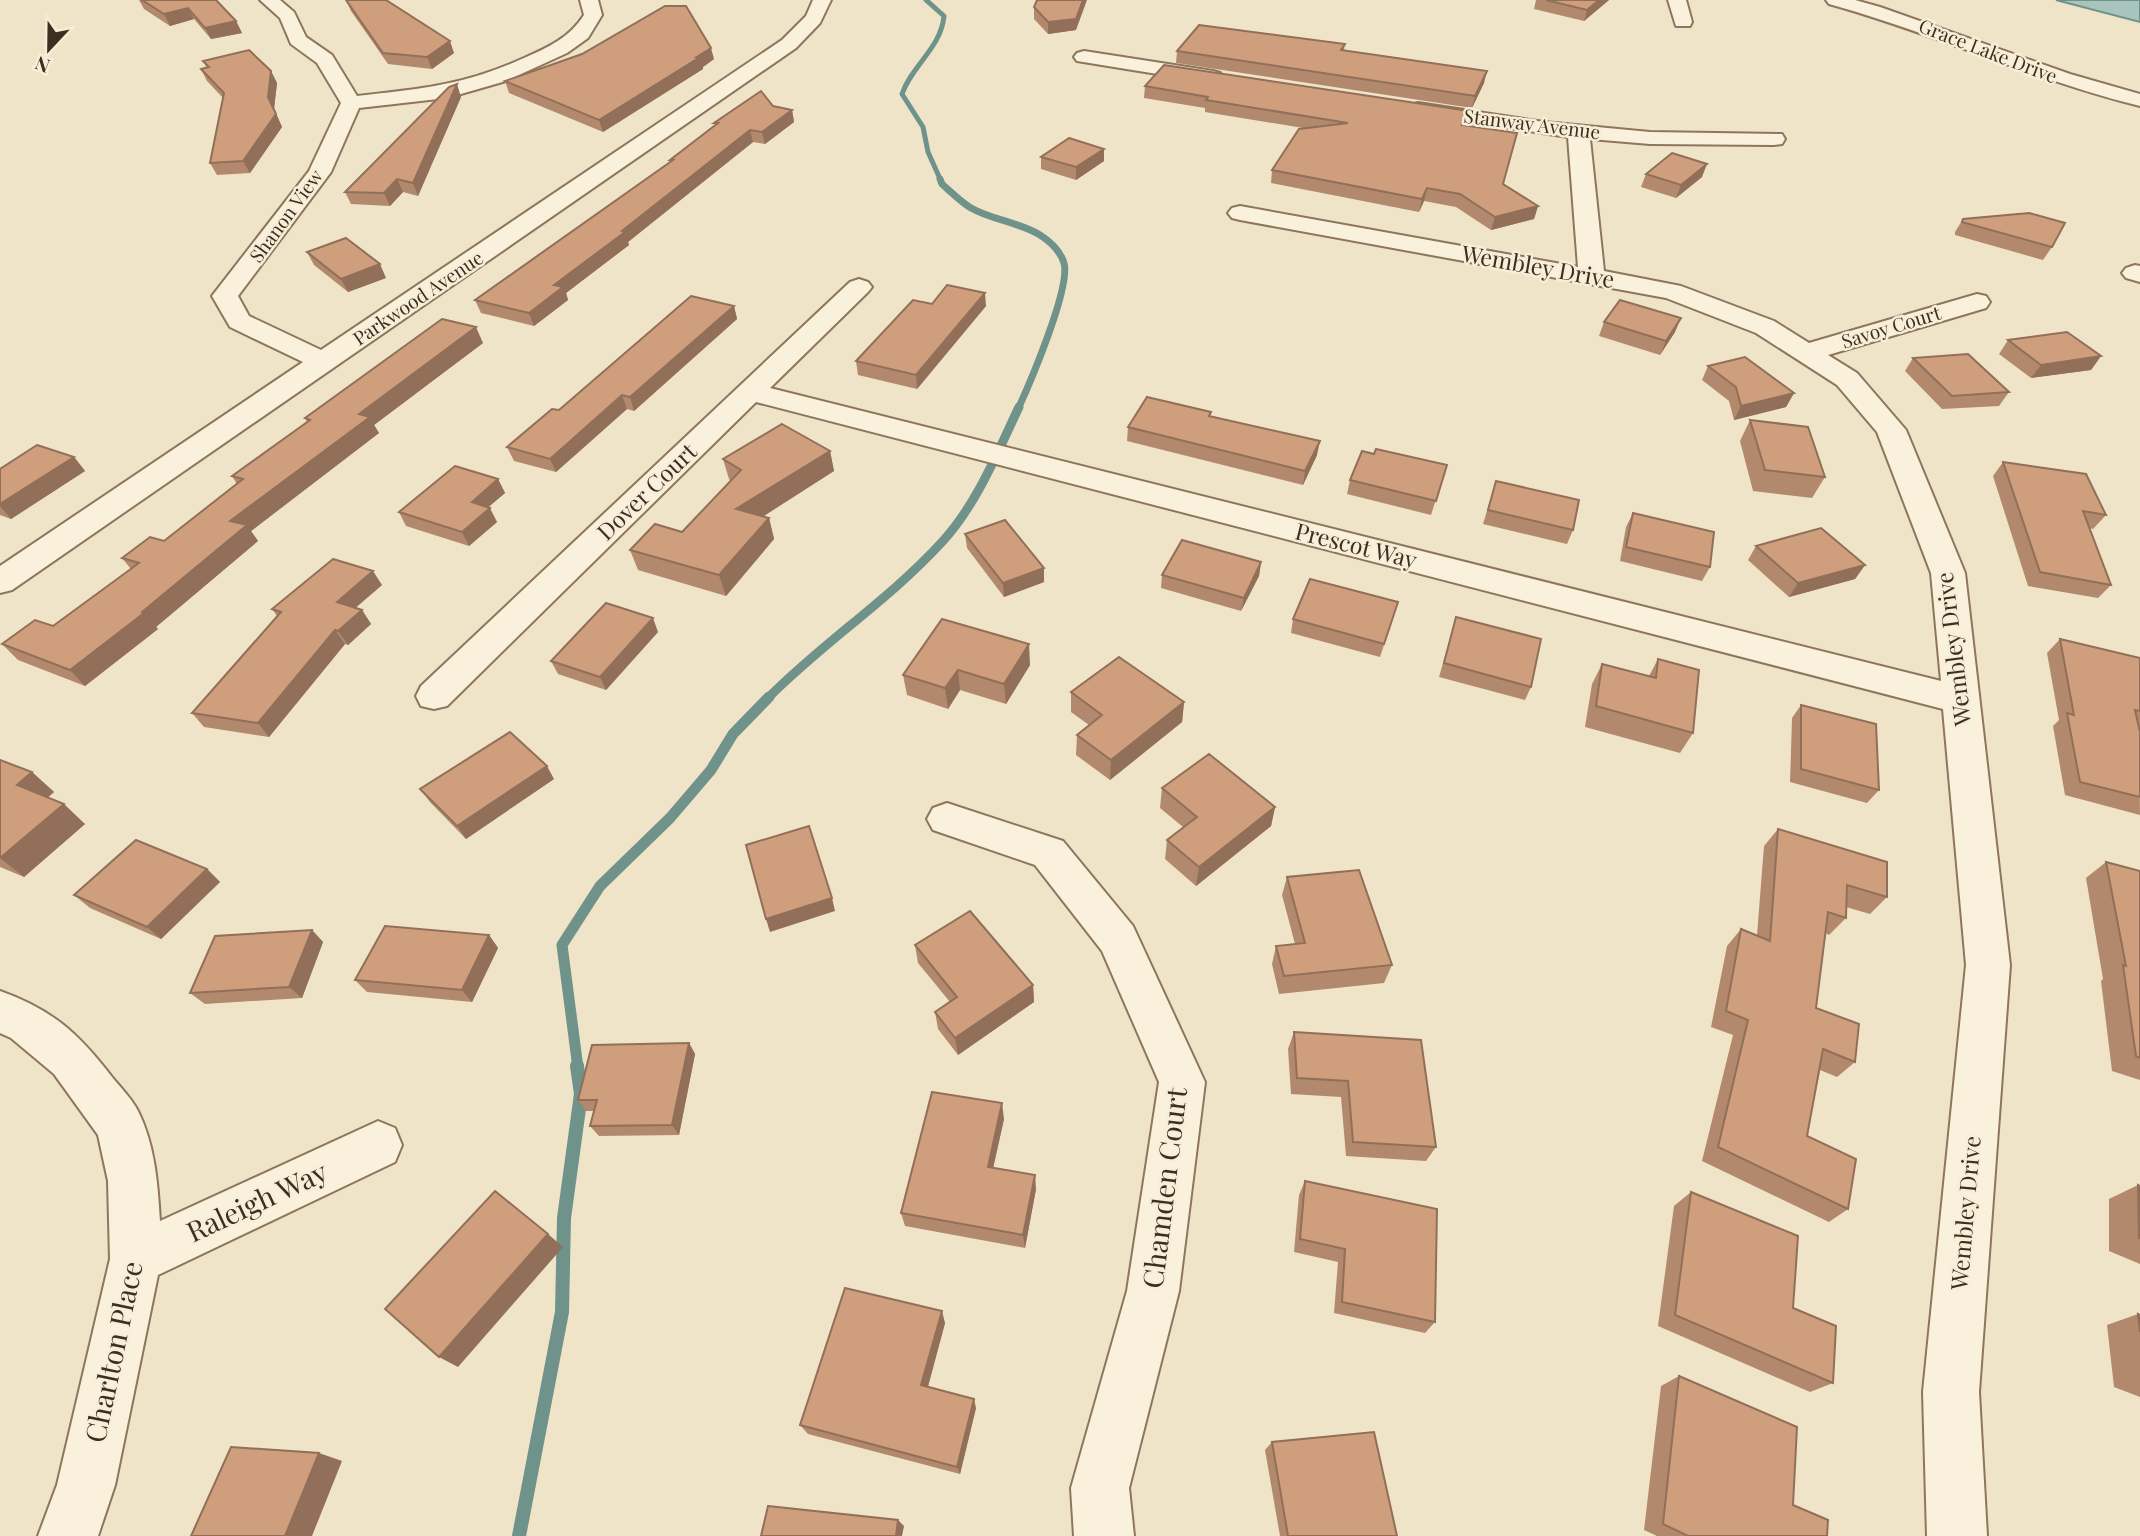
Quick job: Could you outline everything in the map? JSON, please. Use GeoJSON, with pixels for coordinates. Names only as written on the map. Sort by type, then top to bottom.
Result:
{"type":"FeatureCollection","features":[{"type":"Feature","properties":{"kind":"street"},"geometry":{"type":"LineString","coordinates":[[269,0],[288,16],[298,40],[325,59],[351,103],[447,92],[499,77],[560,49],[581,34],[593,15],[589,0]]}},
{"type":"Feature","properties":{"kind":"street","name":"Parkwood Avenue"},"geometry":{"type":"LineString","coordinates":[[0,582],[789,44],[806,28],[819,10],[822,0]]}},
{"type":"Feature","properties":{"kind":"street"},"geometry":{"type":"LineString","coordinates":[[1677,0],[1683,22]]}},
{"type":"Feature","properties":{"kind":"street","name":"Grace Lake Drive"},"geometry":{"type":"LineString","coordinates":[[1835,0],[1911,22],[2078,85],[2140,100]]}},
{"type":"Feature","properties":{"kind":"street"},"geometry":{"type":"LineString","coordinates":[[1084,57],[1233,80]]}},
{"type":"Feature","properties":{"kind":"street","name":"Shanon View"},"geometry":{"type":"LineString","coordinates":[[325,362],[239,321],[225,296],[320,172],[351,103]]}},
{"type":"Feature","properties":{"kind":"street","name":"Stanway Avenue"},"geometry":{"type":"LineString","coordinates":[[1395,105],[1578,131],[1650,138],[1774,139]]}},
{"type":"Feature","properties":{"kind":"street"},"geometry":{"type":"LineString","coordinates":[[1578,131],[1591,276]]}},
{"type":"Feature","properties":{"kind":"street","name":"Wembley Drive"},"geometry":{"type":"LineString","coordinates":[[1240,213],[1672,291],[1765,327],[1847,379],[1891,430],[1948,573],[1987,965],[1951,1392],[1957,1536]]}},
{"type":"Feature","properties":{"kind":"street","name":"Dover Court"},"geometry":{"type":"LineString","coordinates":[[434,696],[859,287]]}},
{"type":"Feature","properties":{"kind":"street","name":"Savoy Court"},"geometry":{"type":"LineString","coordinates":[[1806,353],[1977,302]]}},
{"type":"Feature","properties":{"kind":"street","name":"Prescot Way"},"geometry":{"type":"LineString","coordinates":[[750,392],[1961,700]]}},
{"type":"Feature","properties":{"kind":"street","name":"Chamden Court"},"geometry":{"type":"LineString","coordinates":[[947,819],[1049,853],[1118,939],[1182,1082],[1153,1292],[1100,1488],[1104,1536]]}},
{"type":"Feature","properties":{"kind":"street","name":"Charlton Place"},"geometry":{"type":"LineString","coordinates":[[0,1010],[27,1023],[71,1059],[120,1125],[133,1181],[136,1259],[86,1485],[68,1536]]}},
{"type":"Feature","properties":{"kind":"street","name":"Raleigh Way"},"geometry":{"type":"LineString","coordinates":[[136,1259],[378,1145]]}},
{"type":"Feature","properties":{"kind":"water"},"geometry":{"type":"Polygon","coordinates":[[[2056,0],[2140,0],[2140,22],[2056,0]]]}},
{"type":"Feature","properties":{"kind":"building"},"geometry":{"type":"Polygon","coordinates":[[[142,0],[216,0],[236,21],[205,28],[188,8],[164,14],[142,0]]]}},
{"type":"Feature","properties":{"kind":"building"},"geometry":{"type":"Polygon","coordinates":[[[346,0],[386,0],[450,41],[427,57],[383,53],[346,0]]]}},
{"type":"Feature","properties":{"kind":"building"},"geometry":{"type":"Polygon","coordinates":[[[1037,0],[1083,0],[1076,19],[1048,22],[1034,7],[1037,0]]]}},
{"type":"Feature","properties":{"kind":"building"},"geometry":{"type":"Polygon","coordinates":[[[1546,0],[1599,0],[1587,10],[1546,0]]]}},
{"type":"Feature","properties":{"kind":"building"},"geometry":{"type":"Polygon","coordinates":[[[665,6],[686,6],[711,48],[599,120],[505,81],[582,54],[665,6]]]}},
{"type":"Feature","properties":{"kind":"building"},"geometry":{"type":"Polygon","coordinates":[[[1199,25],[1345,44],[1341,50],[1487,71],[1475,96],[1177,51],[1199,25]]]}},
{"type":"Feature","properties":{"kind":"building"},"geometry":{"type":"Polygon","coordinates":[[[249,50],[271,71],[268,97],[276,114],[243,161],[210,163],[224,93],[201,69],[209,67],[203,61],[249,50]]]}},
{"type":"Feature","properties":{"kind":"building"},"geometry":{"type":"Polygon","coordinates":[[[1164,65],[1469,111],[1462,125],[1517,133],[1503,184],[1538,206],[1495,217],[1460,194],[1427,188],[1422,199],[1272,170],[1299,129],[1348,123],[1206,100],[1208,97],[1145,86],[1164,65]]]}},
{"type":"Feature","properties":{"kind":"building"},"geometry":{"type":"Polygon","coordinates":[[[457,84],[413,183],[397,179],[384,193],[345,192],[449,87],[457,84]]]}},
{"type":"Feature","properties":{"kind":"building"},"geometry":{"type":"Polygon","coordinates":[[[761,91],[773,106],[792,110],[762,132],[750,130],[622,231],[625,232],[554,285],[563,287],[529,313],[475,300],[673,160],[670,160],[718,123],[714,123],[761,91]]]}},
{"type":"Feature","properties":{"kind":"building"},"geometry":{"type":"Polygon","coordinates":[[[1069,138],[1104,149],[1076,167],[1041,157],[1069,138]]]}},
{"type":"Feature","properties":{"kind":"building"},"geometry":{"type":"Polygon","coordinates":[[[1672,153],[1707,164],[1681,185],[1646,174],[1672,153]]]}},
{"type":"Feature","properties":{"kind":"building"},"geometry":{"type":"Polygon","coordinates":[[[2029,213],[2065,223],[2052,247],[1962,222],[1963,219],[2029,213]]]}},
{"type":"Feature","properties":{"kind":"building"},"geometry":{"type":"Polygon","coordinates":[[[346,238],[380,264],[341,279],[307,252],[346,238]]]}},
{"type":"Feature","properties":{"kind":"building"},"geometry":{"type":"Polygon","coordinates":[[[947,285],[985,293],[916,375],[856,361],[913,300],[932,304],[947,285]]]}},
{"type":"Feature","properties":{"kind":"building"},"geometry":{"type":"Polygon","coordinates":[[[691,296],[734,306],[630,397],[622,395],[550,459],[507,447],[552,409],[559,410],[691,296]]]}},
{"type":"Feature","properties":{"kind":"building"},"geometry":{"type":"Polygon","coordinates":[[[1620,300],[1681,318],[1666,341],[1604,322],[1620,300]]]}},
{"type":"Feature","properties":{"kind":"building"},"geometry":{"type":"Polygon","coordinates":[[[442,319],[476,327],[359,414],[370,417],[230,521],[247,525],[142,612],[144,613],[70,670],[2,644],[35,620],[53,626],[139,563],[122,558],[150,537],[164,541],[243,479],[232,476],[310,420],[305,418],[442,319]]]}},
{"type":"Feature","properties":{"kind":"building"},"geometry":{"type":"Polygon","coordinates":[[[2067,332],[2101,356],[2041,365],[2008,340],[2067,332]]]}},
{"type":"Feature","properties":{"kind":"building"},"geometry":{"type":"Polygon","coordinates":[[[1968,354],[2009,392],[1952,396],[1913,358],[1968,354]]]}},
{"type":"Feature","properties":{"kind":"building"},"geometry":{"type":"Polygon","coordinates":[[[1745,357],[1794,393],[1741,406],[1736,387],[1708,366],[1745,357]]]}},
{"type":"Feature","properties":{"kind":"building"},"geometry":{"type":"Polygon","coordinates":[[[1147,397],[1211,412],[1209,416],[1320,441],[1305,471],[1128,427],[1147,397]]]}},
{"type":"Feature","properties":{"kind":"building"},"geometry":{"type":"Polygon","coordinates":[[[1750,420],[1808,427],[1825,477],[1765,470],[1750,420]]]}},
{"type":"Feature","properties":{"kind":"building"},"geometry":{"type":"Polygon","coordinates":[[[782,424],[830,451],[736,509],[769,518],[719,575],[630,550],[655,524],[682,532],[741,470],[723,459],[782,424]]]}},
{"type":"Feature","properties":{"kind":"building"},"geometry":{"type":"Polygon","coordinates":[[[37,445],[74,457],[0,504],[0,469],[37,445]]]}},
{"type":"Feature","properties":{"kind":"building"},"geometry":{"type":"Polygon","coordinates":[[[1376,449],[1447,465],[1436,501],[1350,480],[1362,451],[1374,454],[1376,449]]]}},
{"type":"Feature","properties":{"kind":"building"},"geometry":{"type":"Polygon","coordinates":[[[2003,462],[2086,474],[2106,515],[2083,511],[2111,585],[2040,572],[2003,462]]]}},
{"type":"Feature","properties":{"kind":"building"},"geometry":{"type":"Polygon","coordinates":[[[455,466],[498,479],[472,502],[490,508],[462,532],[399,512],[455,466]]]}},
{"type":"Feature","properties":{"kind":"building"},"geometry":{"type":"Polygon","coordinates":[[[1496,481],[1579,500],[1573,530],[1488,510],[1496,481]]]}},
{"type":"Feature","properties":{"kind":"building"},"geometry":{"type":"Polygon","coordinates":[[[1633,513],[1714,532],[1710,567],[1626,547],[1633,513]]]}},
{"type":"Feature","properties":{"kind":"building"},"geometry":{"type":"Polygon","coordinates":[[[1005,520],[1044,568],[1003,583],[965,534],[1005,520]]]}},
{"type":"Feature","properties":{"kind":"building"},"geometry":{"type":"Polygon","coordinates":[[[1821,528],[1865,565],[1798,583],[1756,546],[1821,528]]]}},
{"type":"Feature","properties":{"kind":"building"},"geometry":{"type":"Polygon","coordinates":[[[1182,540],[1261,562],[1244,598],[1162,575],[1182,540]]]}},
{"type":"Feature","properties":{"kind":"building"},"geometry":{"type":"Polygon","coordinates":[[[333,559],[373,571],[337,602],[362,610],[338,631],[335,630],[258,723],[192,713],[281,612],[272,609],[333,559]]]}},
{"type":"Feature","properties":{"kind":"building"},"geometry":{"type":"Polygon","coordinates":[[[1310,579],[1398,602],[1384,644],[1293,619],[1310,579]]]}},
{"type":"Feature","properties":{"kind":"building"},"geometry":{"type":"Polygon","coordinates":[[[606,603],[653,618],[600,677],[551,661],[606,603]]]}},
{"type":"Feature","properties":{"kind":"building"},"geometry":{"type":"Polygon","coordinates":[[[1456,617],[1541,639],[1531,687],[1444,663],[1456,617]]]}},
{"type":"Feature","properties":{"kind":"building"},"geometry":{"type":"Polygon","coordinates":[[[942,619],[1029,644],[1004,684],[958,670],[945,688],[903,675],[942,619]]]}},
{"type":"Feature","properties":{"kind":"building"},"geometry":{"type":"Polygon","coordinates":[[[2060,639],[2140,658],[2140,711],[2135,710],[2140,732],[2140,797],[2080,782],[2067,713],[2074,715],[2060,639]]]}},
{"type":"Feature","properties":{"kind":"building"},"geometry":{"type":"Polygon","coordinates":[[[1119,657],[1184,702],[1111,760],[1077,735],[1102,715],[1071,692],[1119,657]]]}},
{"type":"Feature","properties":{"kind":"building"},"geometry":{"type":"Polygon","coordinates":[[[1658,659],[1699,670],[1693,733],[1596,706],[1602,664],[1656,678],[1658,659]]]}},
{"type":"Feature","properties":{"kind":"building"},"geometry":{"type":"Polygon","coordinates":[[[1801,705],[1876,724],[1879,790],[1801,769],[1801,705]]]}},
{"type":"Feature","properties":{"kind":"building"},"geometry":{"type":"Polygon","coordinates":[[[510,732],[547,766],[457,826],[420,789],[510,732]]]}},
{"type":"Feature","properties":{"kind":"building"},"geometry":{"type":"Polygon","coordinates":[[[1209,754],[1275,807],[1199,867],[1167,840],[1197,817],[1162,788],[1209,754]]]}},
{"type":"Feature","properties":{"kind":"building"},"geometry":{"type":"Polygon","coordinates":[[[0,760],[32,772],[17,785],[64,804],[0,858],[0,760]]]}},
{"type":"Feature","properties":{"kind":"building"},"geometry":{"type":"Polygon","coordinates":[[[809,826],[832,898],[766,919],[746,845],[809,826]]]}},
{"type":"Feature","properties":{"kind":"building"},"geometry":{"type":"Polygon","coordinates":[[[1778,829],[1887,862],[1887,897],[1847,885],[1846,918],[1828,912],[1816,1008],[1859,1024],[1855,1062],[1823,1049],[1807,1136],[1856,1159],[1848,1209],[1718,1147],[1748,1020],[1726,1011],[1741,929],[1770,941],[1778,829]]]}},
{"type":"Feature","properties":{"kind":"building"},"geometry":{"type":"Polygon","coordinates":[[[136,840],[207,869],[147,927],[74,895],[136,840]]]}},
{"type":"Feature","properties":{"kind":"building"},"geometry":{"type":"Polygon","coordinates":[[[2106,862],[2140,871],[2140,1058],[2136,1056],[2123,965],[2126,966],[2106,862]]]}},
{"type":"Feature","properties":{"kind":"building"},"geometry":{"type":"Polygon","coordinates":[[[1359,870],[1392,965],[1284,976],[1276,946],[1305,943],[1287,877],[1359,870]]]}},
{"type":"Feature","properties":{"kind":"building"},"geometry":{"type":"Polygon","coordinates":[[[970,911],[1033,985],[955,1038],[935,1012],[957,997],[915,945],[970,911]]]}},
{"type":"Feature","properties":{"kind":"building"},"geometry":{"type":"Polygon","coordinates":[[[385,926],[489,935],[462,990],[355,980],[385,926]]]}},
{"type":"Feature","properties":{"kind":"building"},"geometry":{"type":"Polygon","coordinates":[[[312,930],[289,987],[190,993],[215,936],[312,930]]]}},
{"type":"Feature","properties":{"kind":"building"},"geometry":{"type":"Polygon","coordinates":[[[1294,1032],[1421,1040],[1436,1147],[1353,1142],[1348,1081],[1297,1078],[1294,1032]]]}},
{"type":"Feature","properties":{"kind":"building"},"geometry":{"type":"Polygon","coordinates":[[[689,1043],[672,1125],[590,1126],[597,1100],[578,1100],[592,1045],[689,1043]]]}},
{"type":"Feature","properties":{"kind":"building"},"geometry":{"type":"Polygon","coordinates":[[[932,1092],[1002,1103],[988,1167],[1035,1175],[1023,1235],[901,1213],[932,1092]]]}},
{"type":"Feature","properties":{"kind":"building"},"geometry":{"type":"Polygon","coordinates":[[[1305,1181],[1437,1209],[1435,1322],[1342,1302],[1345,1249],[1300,1239],[1305,1181]]]}},
{"type":"Feature","properties":{"kind":"building"},"geometry":{"type":"Polygon","coordinates":[[[2138,1185],[2140,1186],[2140,1238],[2139,1238],[2138,1185]]]}},
{"type":"Feature","properties":{"kind":"building"},"geometry":{"type":"Polygon","coordinates":[[[495,1191],[548,1234],[439,1357],[385,1309],[495,1191]]]}},
{"type":"Feature","properties":{"kind":"building"},"geometry":{"type":"Polygon","coordinates":[[[1691,1192],[1798,1236],[1793,1308],[1836,1326],[1833,1383],[1675,1315],[1691,1192]]]}},
{"type":"Feature","properties":{"kind":"building"},"geometry":{"type":"Polygon","coordinates":[[[845,1288],[942,1311],[921,1385],[974,1399],[957,1467],[800,1425],[845,1288]]]}},
{"type":"Feature","properties":{"kind":"building"},"geometry":{"type":"Polygon","coordinates":[[[1679,1376],[1797,1427],[1793,1505],[1828,1520],[1827,1536],[1688,1536],[1663,1524],[1679,1376]]]}},
{"type":"Feature","properties":{"kind":"building"},"geometry":{"type":"Polygon","coordinates":[[[1374,1432],[1397,1536],[1288,1536],[1272,1442],[1374,1432]]]}},
{"type":"Feature","properties":{"kind":"building"},"geometry":{"type":"Polygon","coordinates":[[[231,1447],[319,1453],[285,1536],[191,1536],[231,1447]]]}},
{"type":"Feature","properties":{"kind":"building"},"geometry":{"type":"Polygon","coordinates":[[[768,1506],[898,1520],[896,1536],[761,1536],[768,1506]]]}},
{"type":"Feature","properties":{"kind":"waterway"},"geometry":{"type":"LineString","coordinates":[[926,0],[944,16],[942,27],[938,38],[912,74],[902,94],[923,127],[928,152],[941,181]]}},
{"type":"Feature","properties":{"kind":"waterway"},"geometry":{"type":"LineString","coordinates":[[940,179],[942,184],[971,208],[1023,227],[1044,238],[1058,250],[1064,263],[1065,275],[1056,313],[1018,409]]}},
{"type":"Feature","properties":{"kind":"waterway"},"geometry":{"type":"LineString","coordinates":[[768,698],[900,583],[942,542],[976,495],[1019,407]]}},
{"type":"Feature","properties":{"kind":"waterway"},"geometry":{"type":"LineString","coordinates":[[578,1068],[562,945],[600,886],[670,818],[711,770],[733,734],[768,698]]}},
{"type":"Feature","properties":{"kind":"waterway"},"geometry":{"type":"LineString","coordinates":[[519,1536],[562,1312],[564,1218],[581,1094],[577,1066]]}}]}
